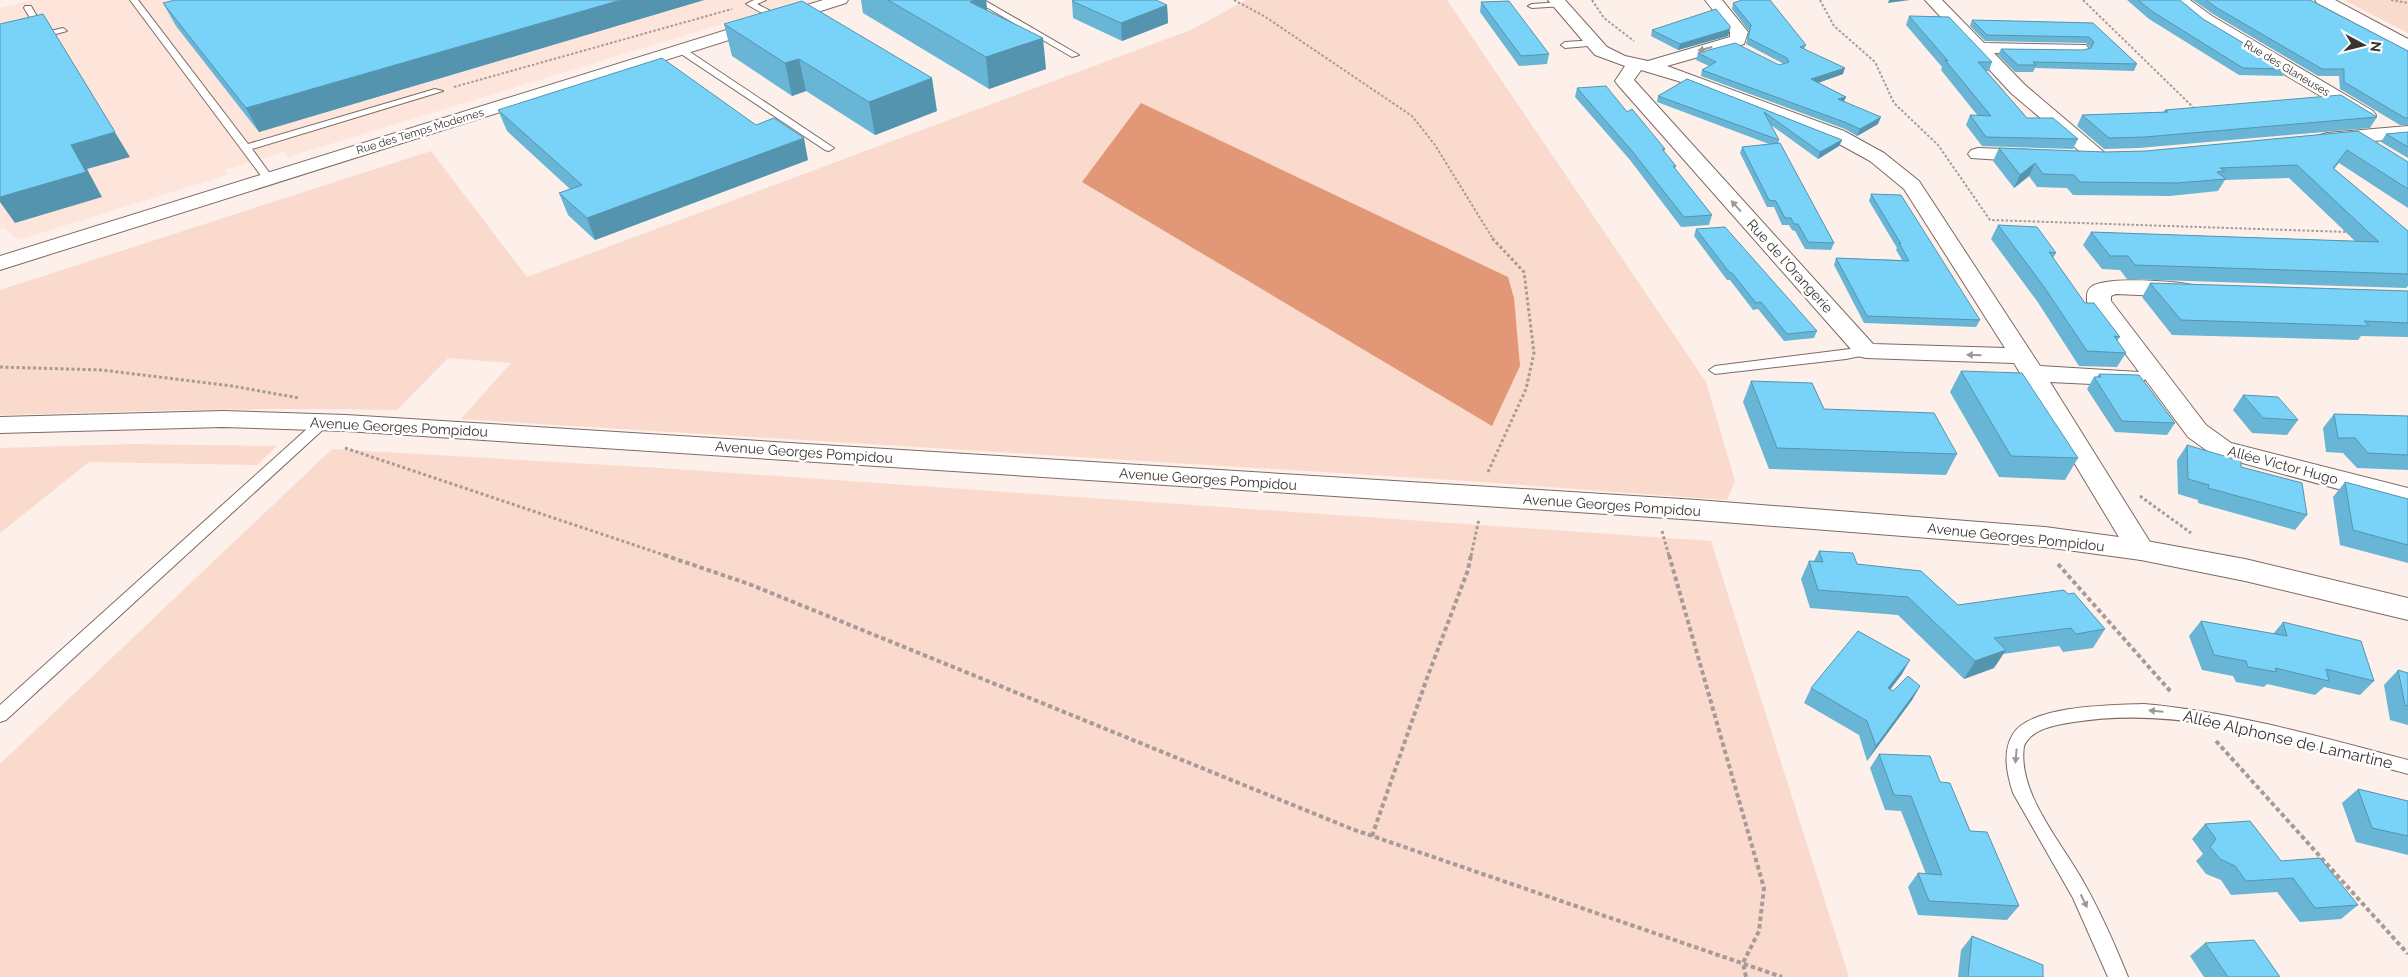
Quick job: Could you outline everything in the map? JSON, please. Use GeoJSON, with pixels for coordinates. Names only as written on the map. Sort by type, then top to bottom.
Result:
{"type":"FeatureCollection","features":[{"type":"Feature","properties":{"kind":"street","name":"Rue des Temps Modernes"},"geometry":{"type":"LineString","coordinates":[[0,262],[840,0]]}},
{"type":"Feature","properties":{"kind":"street"},"geometry":{"type":"LineString","coordinates":[[1642,65],[1735,44],[1739,38],[1739,32],[1713,0]]}},
{"type":"Feature","properties":{"kind":"street"},"geometry":{"type":"LineString","coordinates":[[1934,0],[1982,48],[2018,89],[2106,157],[1978,154]]}},
{"type":"Feature","properties":{"kind":"street","name":"Rue des Glaneuses"},"geometry":{"type":"LineString","coordinates":[[2179,0],[2206,20],[2402,133]]}},
{"type":"Feature","properties":{"kind":"street"},"geometry":{"type":"LineString","coordinates":[[2323,0],[2408,46]]}},
{"type":"Feature","properties":{"kind":"street"},"geometry":{"type":"LineString","coordinates":[[1559,2],[1596,43],[1600,50],[1620,60],[1642,65],[1837,135],[1877,157],[1912,185],[2028,365],[2142,550]]}},
{"type":"Feature","properties":{"kind":"street"},"geometry":{"type":"LineString","coordinates":[[1982,48],[2080,50]]}},
{"type":"Feature","properties":{"kind":"street","name":"Rue de l'Orangerie"},"geometry":{"type":"LineString","coordinates":[[1642,65],[1624,81],[1866,351]]}},
{"type":"Feature","properties":{"kind":"street"},"geometry":{"type":"LineString","coordinates":[[2311,140],[2402,133]]}},
{"type":"Feature","properties":{"kind":"street"},"geometry":{"type":"LineString","coordinates":[[2355,137],[2380,151]]}},
{"type":"Feature","properties":{"kind":"street","name":"Allée Victor Hugo"},"geometry":{"type":"LineString","coordinates":[[2203,290],[2115,288],[2099,292],[2099,302],[2197,431],[2222,448],[2408,498]]}},
{"type":"Feature","properties":{"kind":"street"},"geometry":{"type":"LineString","coordinates":[[1866,351],[2028,365],[2158,379]]}},
{"type":"Feature","properties":{"kind":"street","name":"Avenue Georges Pompidou"},"geometry":{"type":"LineString","coordinates":[[0,425],[223,419],[327,432],[1697,510],[2045,537],[2142,550],[2245,570],[2408,609]]}},
{"type":"Feature","properties":{"kind":"lane"},"geometry":{"type":"LineString","coordinates":[[134,0],[268,178]]}},
{"type":"Feature","properties":{"kind":"lane"},"geometry":{"type":"LineString","coordinates":[[750,4],[762,0]]}},
{"type":"Feature","properties":{"kind":"lane"},"geometry":{"type":"LineString","coordinates":[[978,0],[1075,55]]}},
{"type":"Feature","properties":{"kind":"lane"},"geometry":{"type":"LineString","coordinates":[[1532,6],[1559,2]]}},
{"type":"Feature","properties":{"kind":"lane"},"geometry":{"type":"LineString","coordinates":[[750,4],[779,19]]}},
{"type":"Feature","properties":{"kind":"lane"},"geometry":{"type":"LineString","coordinates":[[28,8],[44,35]]}},
{"type":"Feature","properties":{"kind":"lane"},"geometry":{"type":"LineString","coordinates":[[0,46],[63,30]]}},
{"type":"Feature","properties":{"kind":"lane"},"geometry":{"type":"LineString","coordinates":[[1565,45],[1596,43]]}},
{"type":"Feature","properties":{"kind":"lane"},"geometry":{"type":"LineString","coordinates":[[681,50],[829,148]]}},
{"type":"Feature","properties":{"kind":"lane"},"geometry":{"type":"LineString","coordinates":[[246,148],[438,91]]}},
{"type":"Feature","properties":{"kind":"lane"},"geometry":{"type":"LineString","coordinates":[[1715,370],[1866,351]]}},
{"type":"Feature","properties":{"kind":"lane"},"geometry":{"type":"LineString","coordinates":[[0,715],[301,442],[327,432]]}},
{"type":"Feature","properties":{"kind":"lane","name":"Allée Alphonse de Lamartine"},"geometry":{"type":"LineString","coordinates":[[2118,977],[2083,898],[2021,788],[2015,766],[2018,741],[2023,731],[2037,723],[2071,715],[2122,709],[2157,710],[2300,739],[2408,767]]}},
{"type":"Feature","properties":{"kind":"path"},"geometry":{"type":"LineString","coordinates":[[1234,0],[1264,16],[1412,116],[1434,145],[1490,236],[1524,272],[1534,352],[1526,388],[1488,473]]}},
{"type":"Feature","properties":{"kind":"path"},"geometry":{"type":"LineString","coordinates":[[1820,0],[1834,26],[1875,62],[1894,103],[1938,146],[1990,220],[2348,232]]}},
{"type":"Feature","properties":{"kind":"path"},"geometry":{"type":"LineString","coordinates":[[2083,0],[2197,111]]}},
{"type":"Feature","properties":{"kind":"path"},"geometry":{"type":"LineString","coordinates":[[2391,0],[2408,3]]}},
{"type":"Feature","properties":{"kind":"path"},"geometry":{"type":"LineString","coordinates":[[438,91],[750,4]]}},
{"type":"Feature","properties":{"kind":"path"},"geometry":{"type":"LineString","coordinates":[[0,367],[102,370],[232,386],[295,396],[303,400]]}},
{"type":"Feature","properties":{"kind":"path"},"geometry":{"type":"LineString","coordinates":[[327,432],[349,444]]}},
{"type":"Feature","properties":{"kind":"path"},"geometry":{"type":"LineString","coordinates":[[301,442],[327,432],[749,584],[1372,836],[1782,977]]}},
{"type":"Feature","properties":{"kind":"path"},"geometry":{"type":"LineString","coordinates":[[2138,495],[2176,524],[2194,535]]}},
{"type":"Feature","properties":{"kind":"path"},"geometry":{"type":"LineString","coordinates":[[1470,518],[1489,519]]}},
{"type":"Feature","properties":{"kind":"path"},"geometry":{"type":"LineString","coordinates":[[1372,836],[1427,678],[1468,570],[1479,519]]}},
{"type":"Feature","properties":{"kind":"path"},"geometry":{"type":"LineString","coordinates":[[1654,529],[1670,530]]}},
{"type":"Feature","properties":{"kind":"path"},"geometry":{"type":"LineString","coordinates":[[1661,529],[1688,631],[1764,888],[1759,931],[1743,963],[1746,977]]}},
{"type":"Feature","properties":{"kind":"path"},"geometry":{"type":"LineString","coordinates":[[2064,562],[2054,560],[2192,716],[2408,954]]}},
{"type":"Feature","properties":{"kind":"shaded area"},"geometry":{"type":"Polygon","coordinates":[[[33,0],[800,0],[288,157],[284,152],[224,170],[227,175],[18,240],[4,228],[0,229],[0,8],[33,0]]]}},
{"type":"Feature","properties":{"kind":"shaded area"},"geometry":{"type":"Polygon","coordinates":[[[1246,0],[1447,0],[1706,382],[1735,481],[1727,500],[1467,481],[461,419],[511,363],[448,358],[397,410],[248,409],[0,415],[0,290],[431,151],[527,277],[1193,29],[1246,0]]]}},
{"type":"Feature","properties":{"kind":"shaded area"},"geometry":{"type":"Polygon","coordinates":[[[2344,0],[2408,0],[2408,33],[2344,0]]]}},
{"type":"Feature","properties":{"kind":"shaded area"},"geometry":{"type":"Polygon","coordinates":[[[1141,103],[1508,277],[1514,298],[1520,366],[1492,426],[1082,182],[1141,103]]]}},
{"type":"Feature","properties":{"kind":"shaded area"},"geometry":{"type":"Polygon","coordinates":[[[133,444],[277,446],[257,465],[89,462],[0,533],[0,448],[133,444]]]}},
{"type":"Feature","properties":{"kind":"shaded area"},"geometry":{"type":"Polygon","coordinates":[[[332,449],[661,468],[1711,541],[1849,977],[0,977],[0,764],[332,449]]]}},
{"type":"Feature","properties":{"kind":"building"},"geometry":{"type":"Polygon","coordinates":[[[175,0],[621,0],[246,108],[163,3],[175,0]]]}},
{"type":"Feature","properties":{"kind":"building"},"geometry":{"type":"Polygon","coordinates":[[[888,0],[976,0],[970,2],[1043,38],[986,57],[888,0]]]}},
{"type":"Feature","properties":{"kind":"building"},"geometry":{"type":"Polygon","coordinates":[[[1156,0],[1167,5],[1121,23],[1072,1],[1156,0]]]}},
{"type":"Feature","properties":{"kind":"building"},"geometry":{"type":"Polygon","coordinates":[[[1742,0],[1770,0],[1806,45],[1800,47],[1845,68],[1811,79],[1846,97],[1838,99],[1881,117],[1860,129],[1702,70],[1716,62],[1698,53],[1735,43],[1779,65],[1789,62],[1787,58],[1748,38],[1751,25],[1733,3],[1742,0]]]}},
{"type":"Feature","properties":{"kind":"building"},"geometry":{"type":"Polygon","coordinates":[[[2138,0],[2180,0],[2203,19],[2287,69],[2243,68],[2153,12],[2138,0]]]}},
{"type":"Feature","properties":{"kind":"building"},"geometry":{"type":"Polygon","coordinates":[[[2206,0],[2310,0],[2408,51],[2408,118],[2344,82],[2344,69],[2322,69],[2206,0]]]}},
{"type":"Feature","properties":{"kind":"building"},"geometry":{"type":"Polygon","coordinates":[[[802,1],[932,78],[869,102],[799,59],[785,63],[724,24],[802,1]]]}},
{"type":"Feature","properties":{"kind":"building"},"geometry":{"type":"Polygon","coordinates":[[[1509,1],[1549,54],[1521,56],[1481,2],[1509,1]]]}},
{"type":"Feature","properties":{"kind":"building"},"geometry":{"type":"Polygon","coordinates":[[[1716,9],[1730,26],[1730,29],[1680,44],[1652,30],[1716,9]]]}},
{"type":"Feature","properties":{"kind":"building"},"geometry":{"type":"Polygon","coordinates":[[[43,14],[115,132],[71,145],[86,172],[0,197],[0,24],[43,14]]]}},
{"type":"Feature","properties":{"kind":"building"},"geometry":{"type":"Polygon","coordinates":[[[1909,16],[1949,17],[1992,62],[1978,62],[2027,118],[2053,118],[2078,139],[1986,137],[1970,115],[1991,116],[1945,60],[1948,61],[1909,16]]]}},
{"type":"Feature","properties":{"kind":"building"},"geometry":{"type":"Polygon","coordinates":[[[1972,20],[2093,23],[2137,64],[2033,62],[2036,65],[2018,65],[2001,49],[2083,50],[2091,48],[2094,42],[2089,37],[1987,35],[1972,20]]]}},
{"type":"Feature","properties":{"kind":"building"},"geometry":{"type":"Polygon","coordinates":[[[662,58],[756,125],[774,118],[804,138],[587,218],[559,193],[582,185],[498,110],[662,58]]]}},
{"type":"Feature","properties":{"kind":"building"},"geometry":{"type":"Polygon","coordinates":[[[1687,79],[1842,140],[1820,152],[1764,112],[1779,140],[1658,96],[1687,79]]]}},
{"type":"Feature","properties":{"kind":"building"},"geometry":{"type":"Polygon","coordinates":[[[1606,86],[1627,112],[1632,109],[1665,149],[1662,149],[1676,166],[1673,166],[1712,215],[1684,217],[1632,151],[1577,88],[1606,86]]]}},
{"type":"Feature","properties":{"kind":"building"},"geometry":{"type":"Polygon","coordinates":[[[2341,95],[2377,117],[2145,137],[2109,138],[2082,115],[2168,112],[2165,110],[2341,95]]]}},
{"type":"Feature","properties":{"kind":"building"},"geometry":{"type":"Polygon","coordinates":[[[2358,131],[2408,162],[2408,189],[2347,150],[2333,168],[2408,231],[2408,274],[2135,265],[2128,256],[2110,256],[2091,232],[2379,242],[2297,165],[2220,168],[2225,171],[2217,172],[2226,179],[2177,183],[2080,182],[2074,175],[2043,174],[2035,163],[2020,175],[1999,148],[2105,152],[2146,151],[2358,131]]]}},
{"type":"Feature","properties":{"kind":"building"},"geometry":{"type":"Polygon","coordinates":[[[2408,132],[2408,147],[2386,134],[2408,132]]]}},
{"type":"Feature","properties":{"kind":"building"},"geometry":{"type":"Polygon","coordinates":[[[1780,143],[1834,243],[1808,242],[1798,224],[1794,224],[1791,218],[1785,218],[1776,201],[1769,200],[1742,147],[1780,143]]]}},
{"type":"Feature","properties":{"kind":"building"},"geometry":{"type":"Polygon","coordinates":[[[1871,194],[1901,195],[1980,320],[1867,316],[1836,258],[1909,261],[1871,194]]]}},
{"type":"Feature","properties":{"kind":"building"},"geometry":{"type":"Polygon","coordinates":[[[1998,225],[2037,227],[2056,253],[2049,252],[2085,303],[2094,303],[2120,337],[2114,336],[2126,353],[2087,351],[2044,287],[1998,225]]]}},
{"type":"Feature","properties":{"kind":"building"},"geometry":{"type":"Polygon","coordinates":[[[1725,227],[1817,331],[1787,334],[1761,302],[1756,303],[1732,273],[1730,273],[1696,229],[1725,227]]]}},
{"type":"Feature","properties":{"kind":"building"},"geometry":{"type":"Polygon","coordinates":[[[2150,283],[2408,291],[2408,323],[2364,321],[2369,326],[2181,320],[2150,283]]]}},
{"type":"Feature","properties":{"kind":"building"},"geometry":{"type":"Polygon","coordinates":[[[1961,371],[2022,373],[2078,458],[2011,456],[1961,371]]]}},
{"type":"Feature","properties":{"kind":"building"},"geometry":{"type":"Polygon","coordinates":[[[2099,374],[2139,375],[2175,423],[2122,421],[2094,377],[2101,377],[2099,374]]]}},
{"type":"Feature","properties":{"kind":"building"},"geometry":{"type":"Polygon","coordinates":[[[1751,381],[1812,383],[1824,409],[1934,413],[1957,454],[1777,448],[1751,381]]]}},
{"type":"Feature","properties":{"kind":"building"},"geometry":{"type":"Polygon","coordinates":[[[2243,395],[2278,397],[2298,420],[2263,418],[2243,395]]]}},
{"type":"Feature","properties":{"kind":"building"},"geometry":{"type":"Polygon","coordinates":[[[2334,414],[2408,416],[2408,455],[2368,453],[2355,438],[2338,438],[2334,414]]]}},
{"type":"Feature","properties":{"kind":"building"},"geometry":{"type":"Polygon","coordinates":[[[2187,445],[2241,461],[2241,467],[2302,483],[2307,515],[2208,488],[2209,485],[2188,479],[2187,445]]]}},
{"type":"Feature","properties":{"kind":"building"},"geometry":{"type":"Polygon","coordinates":[[[2345,482],[2408,499],[2408,545],[2353,530],[2345,482]]]}},
{"type":"Feature","properties":{"kind":"building"},"geometry":{"type":"Polygon","coordinates":[[[1819,551],[1853,553],[1857,564],[1921,571],[1958,605],[2064,590],[2068,594],[2074,593],[2105,629],[2076,634],[2071,628],[1994,638],[2006,650],[1975,661],[1908,597],[1818,590],[1809,561],[1823,562],[1819,551]]]}},
{"type":"Feature","properties":{"kind":"building"},"geometry":{"type":"Polygon","coordinates":[[[2201,621],[2287,636],[2283,622],[2361,641],[2374,681],[2326,669],[2329,681],[2275,668],[2277,672],[2248,667],[2246,661],[2214,655],[2201,621]]]}},
{"type":"Feature","properties":{"kind":"building"},"geometry":{"type":"Polygon","coordinates":[[[1858,631],[1910,660],[1888,688],[1893,691],[1908,676],[1920,686],[1876,746],[1867,721],[1811,688],[1858,631]]]}},
{"type":"Feature","properties":{"kind":"building"},"geometry":{"type":"Polygon","coordinates":[[[2398,670],[2408,673],[2408,706],[2405,705],[2398,670]]]}},
{"type":"Feature","properties":{"kind":"building"},"geometry":{"type":"Polygon","coordinates":[[[1879,754],[1930,756],[1940,782],[1950,783],[1970,831],[1987,832],[2019,906],[1929,901],[1918,873],[1942,875],[1911,796],[1894,795],[1879,754]]]}},
{"type":"Feature","properties":{"kind":"building"},"geometry":{"type":"Polygon","coordinates":[[[2358,789],[2408,801],[2408,836],[2372,828],[2358,789]]]}},
{"type":"Feature","properties":{"kind":"building"},"geometry":{"type":"Polygon","coordinates":[[[2250,821],[2281,861],[2320,858],[2358,905],[2315,908],[2293,878],[2246,881],[2235,866],[2220,859],[2210,847],[2216,839],[2205,824],[2250,821]]]}},
{"type":"Feature","properties":{"kind":"building"},"geometry":{"type":"Polygon","coordinates":[[[1972,936],[2043,965],[2043,977],[1968,977],[1972,936]]]}},
{"type":"Feature","properties":{"kind":"building"},"geometry":{"type":"Polygon","coordinates":[[[2254,940],[2280,977],[2228,977],[2205,943],[2254,940]]]}}]}
